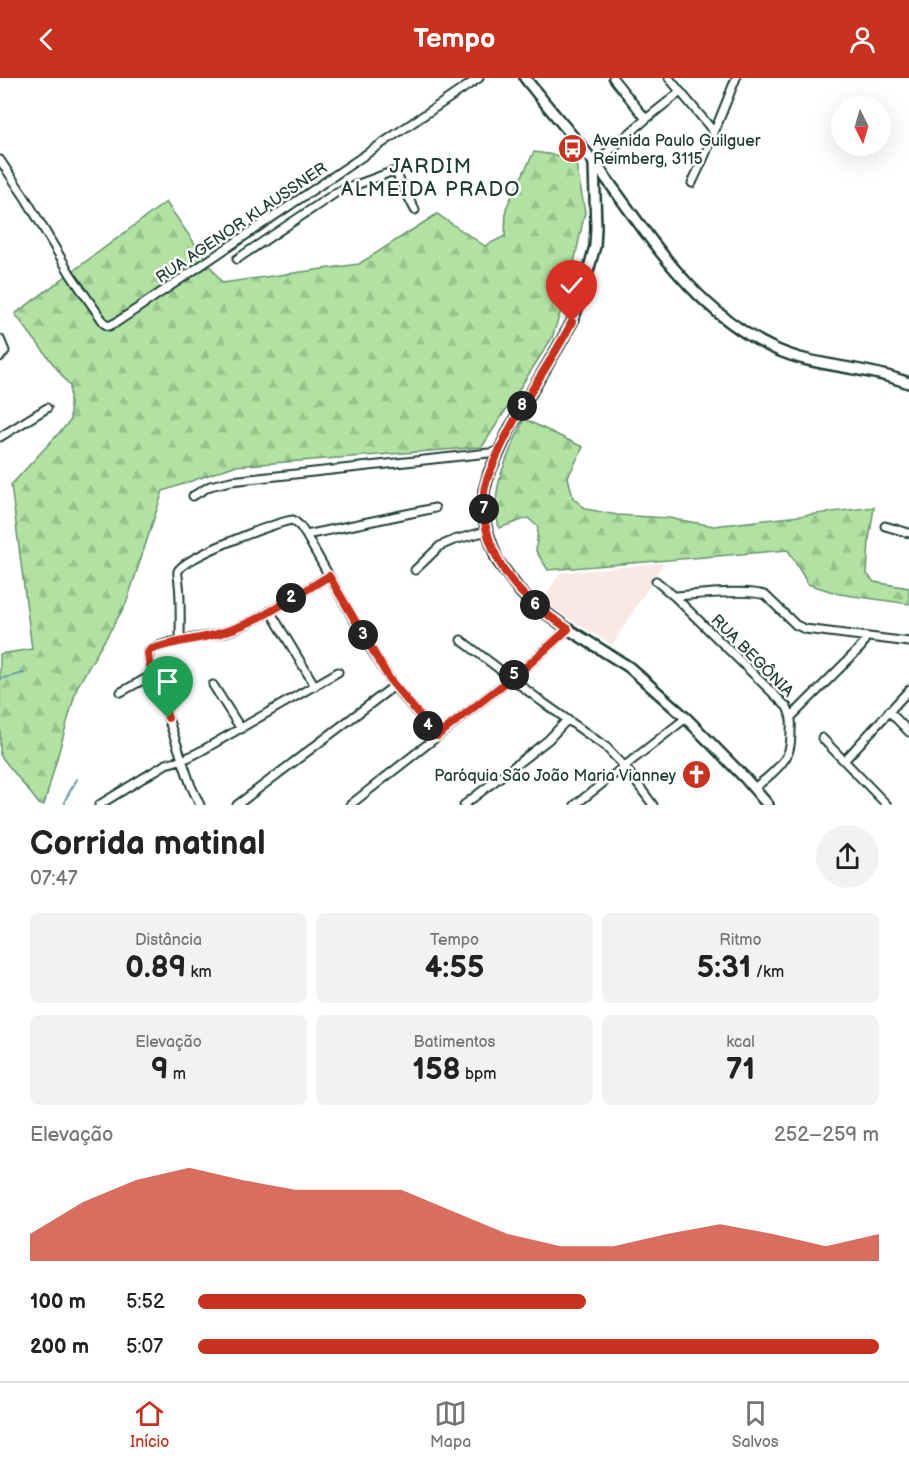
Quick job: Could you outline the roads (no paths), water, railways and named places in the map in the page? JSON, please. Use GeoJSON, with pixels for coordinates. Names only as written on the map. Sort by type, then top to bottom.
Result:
{"type":"FeatureCollection","features":[{"type":"Feature","properties":{"kind":"street","name":"RUA AGENOR KLAUSSNER"},"geometry":{"type":"LineString","coordinates":[[0,160],[71,275],[107,326],[117,322],[479,78]]}},
{"type":"Feature","properties":{"kind":"street"},"geometry":{"type":"LineString","coordinates":[[525,78],[671,265],[718,314],[742,331],[800,359],[882,375],[909,383]]}},
{"type":"Feature","properties":{"kind":"street"},"geometry":{"type":"LineString","coordinates":[[669,78],[714,132]]}},
{"type":"Feature","properties":{"kind":"street"},"geometry":{"type":"LineString","coordinates":[[692,183],[736,78]]}},
{"type":"Feature","properties":{"kind":"street"},"geometry":{"type":"LineString","coordinates":[[615,79],[646,119]]}},
{"type":"Feature","properties":{"kind":"street"},"geometry":{"type":"LineString","coordinates":[[594,164],[680,92]]}},
{"type":"Feature","properties":{"kind":"street"},"geometry":{"type":"LineString","coordinates":[[594,164],[595,246],[580,301],[558,347],[520,410],[489,473],[484,491],[484,518],[487,531],[497,560],[528,600],[568,629],[629,667],[686,718],[768,805]]}},
{"type":"Feature","properties":{"kind":"street"},"geometry":{"type":"LineString","coordinates":[[237,259],[336,193],[391,172],[396,173],[415,210]]}},
{"type":"Feature","properties":{"kind":"street"},"geometry":{"type":"LineString","coordinates":[[328,179],[336,193]]}},
{"type":"Feature","properties":{"kind":"street"},"geometry":{"type":"LineString","coordinates":[[0,339],[2,354]]}},
{"type":"Feature","properties":{"kind":"street"},"geometry":{"type":"LineString","coordinates":[[0,437],[47,408]]}},
{"type":"Feature","properties":{"kind":"street"},"geometry":{"type":"LineString","coordinates":[[193,496],[210,486],[231,481],[498,452]]}},
{"type":"Feature","properties":{"kind":"street"},"geometry":{"type":"LineString","coordinates":[[306,535],[435,508]]}},
{"type":"Feature","properties":{"kind":"street"},"geometry":{"type":"LineString","coordinates":[[180,641],[178,572],[183,566],[194,557],[229,542],[288,520],[296,521],[394,686],[437,736]]}},
{"type":"Feature","properties":{"kind":"street"},"geometry":{"type":"LineString","coordinates":[[885,526],[909,533]]}},
{"type":"Feature","properties":{"kind":"street"},"geometry":{"type":"LineString","coordinates":[[415,570],[440,546],[487,531]]}},
{"type":"Feature","properties":{"kind":"street"},"geometry":{"type":"LineString","coordinates":[[200,805],[191,786],[149,662],[148,652],[153,648],[224,632],[243,625],[329,576]]}},
{"type":"Feature","properties":{"kind":"street","name":"RUA BEGÔNIA"},"geometry":{"type":"LineString","coordinates":[[656,581],[787,708],[791,717],[791,740],[788,754],[754,788]]}},
{"type":"Feature","properties":{"kind":"street"},"geometry":{"type":"LineString","coordinates":[[674,596],[761,593],[796,625],[805,629],[909,642]]}},
{"type":"Feature","properties":{"kind":"street"},"geometry":{"type":"LineString","coordinates":[[270,611],[315,686]]}},
{"type":"Feature","properties":{"kind":"street"},"geometry":{"type":"LineString","coordinates":[[350,805],[527,666],[568,629]]}},
{"type":"Feature","properties":{"kind":"street"},"geometry":{"type":"LineString","coordinates":[[791,717],[861,647],[866,637]]}},
{"type":"Feature","properties":{"kind":"street"},"geometry":{"type":"LineString","coordinates":[[461,640],[606,747],[625,767],[653,805]]}},
{"type":"Feature","properties":{"kind":"street"},"geometry":{"type":"LineString","coordinates":[[99,805],[166,764],[201,751],[338,672]]}},
{"type":"Feature","properties":{"kind":"street"},"geometry":{"type":"LineString","coordinates":[[121,692],[154,674]]}},
{"type":"Feature","properties":{"kind":"street"},"geometry":{"type":"LineString","coordinates":[[213,685],[241,729]]}},
{"type":"Feature","properties":{"kind":"street"},"geometry":{"type":"LineString","coordinates":[[237,805],[394,686]]}},
{"type":"Feature","properties":{"kind":"street"},"geometry":{"type":"LineString","coordinates":[[844,760],[909,690]]}},
{"type":"Feature","properties":{"kind":"street"},"geometry":{"type":"LineString","coordinates":[[889,711],[909,732]]}},
{"type":"Feature","properties":{"kind":"street"},"geometry":{"type":"LineString","coordinates":[[575,805],[686,718]]}},
{"type":"Feature","properties":{"kind":"street"},"geometry":{"type":"LineString","coordinates":[[464,805],[548,740],[567,720]]}},
{"type":"Feature","properties":{"kind":"street"},"geometry":{"type":"LineString","coordinates":[[822,738],[887,805]]}},
{"type":"Feature","properties":{"kind":"waterway"},"geometry":{"type":"LineString","coordinates":[[0,679],[24,673]]}},
{"type":"Feature","properties":{"kind":"waterway"},"geometry":{"type":"LineString","coordinates":[[65,805],[65,800],[77,779]]}},
{"type":"Feature","properties":{"kind":"place","name":"Avenida Paulo Guilguer Reimberg, 3115"},"geometry":{"type":"Point","coordinates":[572,149]}},
{"type":"Feature","properties":{"kind":"place","name":"Paróquia São João Maria Vianney"},"geometry":{"type":"Point","coordinates":[697,775]}},
{"type":"Feature","properties":{"kind":"district","name":"JARDIM ALMEIDA PRADO"},"geometry":{"type":"Point","coordinates":[431,178]}}]}
